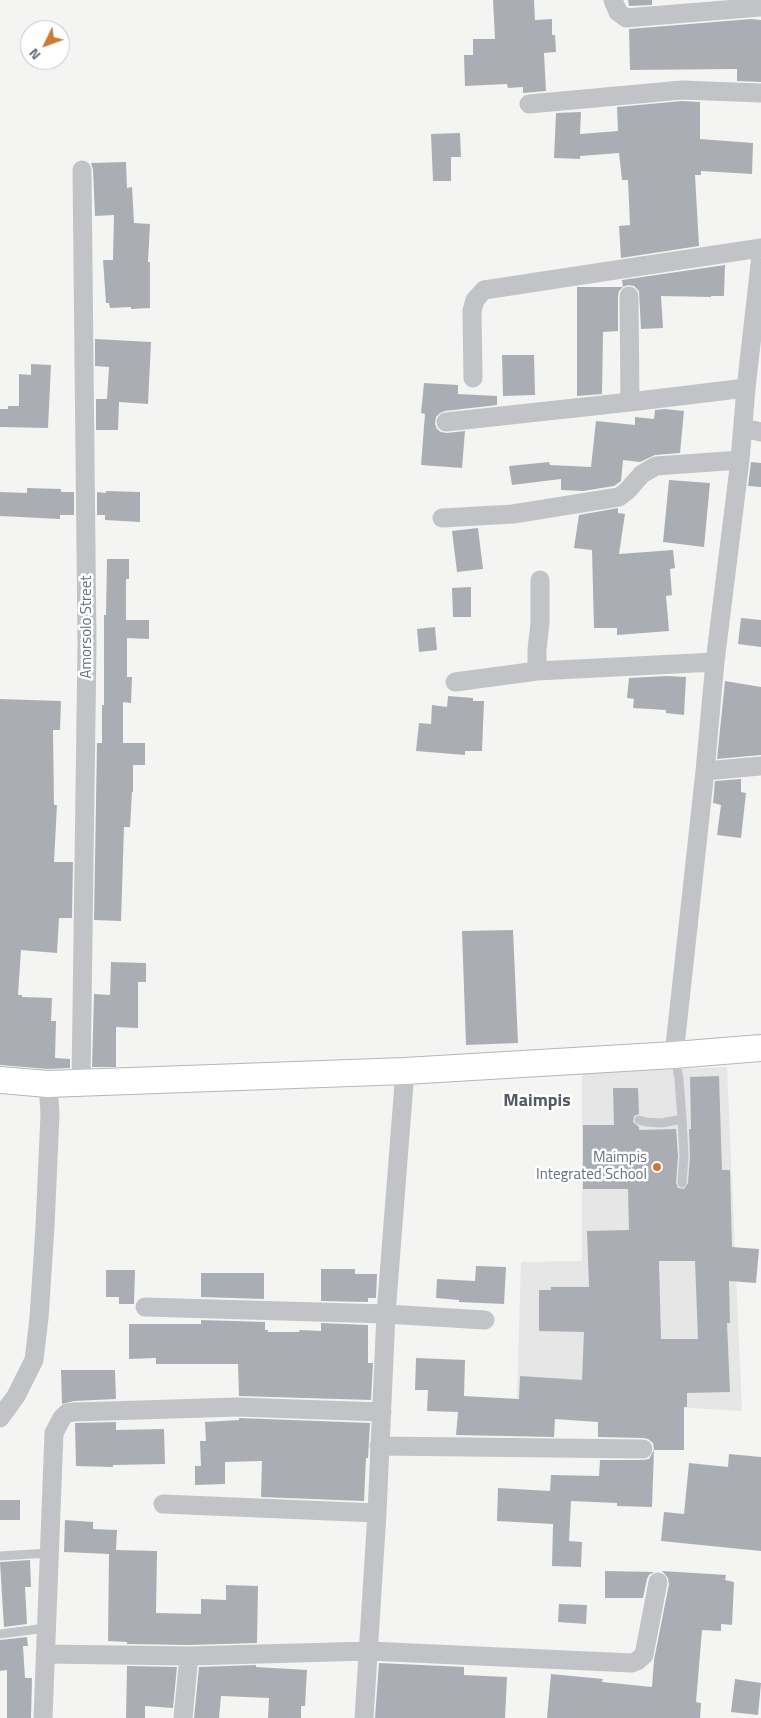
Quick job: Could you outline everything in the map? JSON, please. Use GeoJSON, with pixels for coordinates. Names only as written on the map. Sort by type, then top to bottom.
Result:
{"type":"FeatureCollection","features":[{"type":"Feature","properties":{"kind":"street"},"geometry":{"type":"LineString","coordinates":[[613,0],[618,12],[626,18],[761,7]]}},
{"type":"Feature","properties":{"kind":"street"},"geometry":{"type":"LineString","coordinates":[[529,104],[682,90],[761,93]]}},
{"type":"Feature","properties":{"kind":"street","name":"Amorsolo Street"},"geometry":{"type":"LineString","coordinates":[[81,1083],[87,644],[82,170]]}},
{"type":"Feature","properties":{"kind":"street"},"geometry":{"type":"LineString","coordinates":[[473,378],[472,311],[475,300],[484,290],[761,248]]}},
{"type":"Feature","properties":{"kind":"street"},"geometry":{"type":"LineString","coordinates":[[674,1055],[715,662],[740,460],[761,256]]}},
{"type":"Feature","properties":{"kind":"street"},"geometry":{"type":"LineString","coordinates":[[629,296],[630,402]]}},
{"type":"Feature","properties":{"kind":"street"},"geometry":{"type":"LineString","coordinates":[[446,422],[746,388]]}},
{"type":"Feature","properties":{"kind":"street"},"geometry":{"type":"LineString","coordinates":[[743,428],[761,432]]}},
{"type":"Feature","properties":{"kind":"street"},"geometry":{"type":"LineString","coordinates":[[442,518],[513,514],[619,498],[642,474],[656,466],[740,460]]}},
{"type":"Feature","properties":{"kind":"street"},"geometry":{"type":"LineString","coordinates":[[537,671],[540,580]]}},
{"type":"Feature","properties":{"kind":"street"},"geometry":{"type":"LineString","coordinates":[[455,682],[537,671],[715,662]]}},
{"type":"Feature","properties":{"kind":"street"},"geometry":{"type":"LineString","coordinates":[[705,771],[761,766]]}},
{"type":"Feature","properties":{"kind":"street"},"geometry":{"type":"LineString","coordinates":[[0,1080],[48,1084],[405,1071],[761,1048]]}},
{"type":"Feature","properties":{"kind":"street"},"geometry":{"type":"LineString","coordinates":[[364,1718],[377,1513],[386,1314],[405,1071]]}},
{"type":"Feature","properties":{"kind":"street"},"geometry":{"type":"LineString","coordinates":[[0,1418],[16,1396],[34,1360],[39,1318],[45,1227],[50,1114],[48,1084]]}},
{"type":"Feature","properties":{"kind":"street"},"geometry":{"type":"LineString","coordinates":[[145,1307],[386,1314],[485,1320]]}},
{"type":"Feature","properties":{"kind":"street"},"geometry":{"type":"LineString","coordinates":[[43,1718],[54,1433],[58,1424],[67,1414],[74,1412],[238,1408],[382,1412]]}},
{"type":"Feature","properties":{"kind":"street"},"geometry":{"type":"LineString","coordinates":[[379,1446],[643,1449]]}},
{"type":"Feature","properties":{"kind":"street"},"geometry":{"type":"LineString","coordinates":[[163,1504],[377,1513]]}},
{"type":"Feature","properties":{"kind":"street"},"geometry":{"type":"LineString","coordinates":[[45,1654],[189,1656],[369,1651],[632,1663],[644,1656],[658,1582]]}},
{"type":"Feature","properties":{"kind":"street"},"geometry":{"type":"LineString","coordinates":[[183,1718],[189,1656]]}},
{"type":"Feature","properties":{"kind":"lane"},"geometry":{"type":"LineString","coordinates":[[674,1055],[679,1079],[682,1119],[684,1156],[682,1183]]}},
{"type":"Feature","properties":{"kind":"lane"},"geometry":{"type":"LineString","coordinates":[[639,1120],[662,1123],[682,1119]]}},
{"type":"Feature","properties":{"kind":"lane"},"geometry":{"type":"LineString","coordinates":[[0,1556],[49,1553]]}},
{"type":"Feature","properties":{"kind":"lane"},"geometry":{"type":"LineString","coordinates":[[0,1634],[46,1628]]}},
{"type":"Feature","properties":{"kind":"shaded area","name":"Maimpis Integrated School"},"geometry":{"type":"Polygon","coordinates":[[[727,1067],[742,1411],[517,1398],[521,1262],[582,1261],[582,1073],[727,1067]]]}},
{"type":"Feature","properties":{"kind":"building"},"geometry":{"type":"Polygon","coordinates":[[[493,0],[534,0],[535,20],[552,19],[552,35],[555,35],[556,52],[544,53],[546,91],[523,93],[523,87],[508,88],[507,84],[465,86],[464,55],[473,55],[473,39],[495,39],[493,0]]]}},
{"type":"Feature","properties":{"kind":"building"},"geometry":{"type":"Polygon","coordinates":[[[628,0],[652,0],[652,5],[629,6],[628,0]]]}},
{"type":"Feature","properties":{"kind":"building"},"geometry":{"type":"Polygon","coordinates":[[[751,19],[761,20],[761,82],[737,81],[737,69],[630,70],[629,29],[751,19]]]}},
{"type":"Feature","properties":{"kind":"building"},"geometry":{"type":"Polygon","coordinates":[[[682,101],[700,102],[700,139],[753,143],[752,174],[701,171],[701,175],[695,175],[699,246],[621,258],[619,226],[630,225],[628,180],[622,180],[619,153],[580,156],[580,159],[554,158],[556,113],[581,112],[580,134],[618,131],[617,107],[682,101]]]}},
{"type":"Feature","properties":{"kind":"building"},"geometry":{"type":"Polygon","coordinates":[[[460,133],[461,157],[451,157],[451,181],[433,181],[431,134],[460,133]]]}},
{"type":"Feature","properties":{"kind":"building"},"geometry":{"type":"Polygon","coordinates":[[[126,162],[127,188],[132,187],[134,223],[150,224],[148,262],[150,262],[150,308],[110,308],[109,303],[106,303],[103,260],[113,260],[114,215],[95,216],[91,163],[126,162]]]}},
{"type":"Feature","properties":{"kind":"building"},"geometry":{"type":"Polygon","coordinates":[[[725,265],[724,296],[661,296],[663,328],[641,329],[639,291],[634,286],[628,285],[623,287],[622,280],[725,265]]]}},
{"type":"Feature","properties":{"kind":"building"},"geometry":{"type":"Polygon","coordinates":[[[577,287],[623,287],[619,291],[618,296],[618,331],[603,332],[602,394],[577,396],[577,287]]]}},
{"type":"Feature","properties":{"kind":"building"},"geometry":{"type":"Polygon","coordinates":[[[95,339],[151,342],[148,404],[119,402],[118,430],[96,430],[96,399],[107,399],[109,367],[95,366],[95,339]]]}},
{"type":"Feature","properties":{"kind":"building"},"geometry":{"type":"Polygon","coordinates":[[[502,355],[534,355],[535,395],[503,396],[502,355]]]}},
{"type":"Feature","properties":{"kind":"building"},"geometry":{"type":"Polygon","coordinates":[[[31,364],[51,365],[48,428],[0,427],[0,409],[8,409],[8,406],[19,406],[19,374],[31,375],[31,364]]]}},
{"type":"Feature","properties":{"kind":"building"},"geometry":{"type":"Polygon","coordinates":[[[424,383],[458,385],[458,394],[497,396],[497,405],[445,411],[436,417],[435,424],[441,432],[465,431],[462,468],[421,465],[425,414],[421,413],[424,383]]]}},
{"type":"Feature","properties":{"kind":"building"},"geometry":{"type":"Polygon","coordinates":[[[655,410],[684,411],[680,453],[655,455],[640,462],[623,460],[621,481],[614,486],[583,491],[561,490],[561,479],[512,485],[509,466],[549,462],[550,465],[591,467],[596,421],[635,425],[635,417],[654,419],[655,410]]]}},
{"type":"Feature","properties":{"kind":"building"},"geometry":{"type":"Polygon","coordinates":[[[751,462],[761,463],[761,487],[748,486],[751,462]]]}},
{"type":"Feature","properties":{"kind":"building"},"geometry":{"type":"Polygon","coordinates":[[[669,480],[710,483],[704,547],[663,542],[669,480]]]}},
{"type":"Feature","properties":{"kind":"building"},"geometry":{"type":"Polygon","coordinates":[[[27,488],[61,489],[61,492],[74,492],[74,515],[60,515],[60,519],[0,516],[0,492],[27,493],[27,488]]]}},
{"type":"Feature","properties":{"kind":"building"},"geometry":{"type":"Polygon","coordinates":[[[106,491],[140,492],[140,522],[105,520],[105,515],[97,515],[97,492],[106,493],[106,491]]]}},
{"type":"Feature","properties":{"kind":"building"},"geometry":{"type":"Polygon","coordinates":[[[618,508],[618,513],[625,514],[619,554],[673,550],[675,568],[670,569],[672,595],[666,596],[669,631],[617,635],[617,628],[594,628],[592,550],[574,548],[579,515],[618,508]]]}},
{"type":"Feature","properties":{"kind":"building"},"geometry":{"type":"Polygon","coordinates":[[[478,528],[483,569],[457,572],[452,531],[478,528]]]}},
{"type":"Feature","properties":{"kind":"building"},"geometry":{"type":"Polygon","coordinates":[[[107,559],[129,559],[129,579],[126,579],[126,620],[149,620],[149,639],[127,638],[127,677],[132,677],[131,703],[123,702],[123,743],[145,743],[145,765],[133,765],[130,827],[124,827],[121,921],[94,920],[97,743],[102,743],[107,559]]]}},
{"type":"Feature","properties":{"kind":"building"},"geometry":{"type":"Polygon","coordinates":[[[471,587],[471,617],[453,617],[452,588],[471,587]]]}},
{"type":"Feature","properties":{"kind":"building"},"geometry":{"type":"Polygon","coordinates":[[[741,618],[761,620],[761,647],[738,644],[741,618]]]}},
{"type":"Feature","properties":{"kind":"building"},"geometry":{"type":"Polygon","coordinates":[[[435,627],[437,650],[419,652],[417,629],[435,627]]]}},
{"type":"Feature","properties":{"kind":"building"},"geometry":{"type":"Polygon","coordinates":[[[686,677],[684,715],[666,713],[666,710],[633,708],[634,699],[627,698],[629,678],[686,677]]]}},
{"type":"Feature","properties":{"kind":"building"},"geometry":{"type":"Polygon","coordinates":[[[725,681],[761,687],[761,755],[717,759],[725,681]]]}},
{"type":"Feature","properties":{"kind":"building"},"geometry":{"type":"Polygon","coordinates":[[[448,696],[473,698],[473,701],[484,701],[482,751],[465,751],[465,755],[416,751],[419,723],[431,724],[432,705],[447,707],[448,696]]]}},
{"type":"Feature","properties":{"kind":"building"},"geometry":{"type":"Polygon","coordinates":[[[0,699],[61,701],[60,730],[53,730],[54,805],[57,805],[54,862],[73,862],[72,918],[59,918],[57,953],[21,950],[18,995],[22,995],[22,997],[52,998],[51,1021],[56,1021],[55,1058],[70,1059],[70,1068],[48,1069],[0,1065],[0,699]]]}},
{"type":"Feature","properties":{"kind":"building"},"geometry":{"type":"Polygon","coordinates":[[[741,779],[741,792],[746,793],[741,838],[717,835],[721,805],[713,803],[715,781],[741,779]]]}},
{"type":"Feature","properties":{"kind":"building"},"geometry":{"type":"Polygon","coordinates":[[[513,930],[518,1043],[466,1045],[462,931],[513,930]]]}},
{"type":"Feature","properties":{"kind":"building"},"geometry":{"type":"Polygon","coordinates":[[[111,962],[146,963],[146,982],[138,982],[138,1028],[116,1027],[116,1067],[92,1067],[94,994],[110,995],[111,962]]]}},
{"type":"Feature","properties":{"kind":"building","name":"Maimpis Integrated School"},"geometry":{"type":"Polygon","coordinates":[[[719,1076],[722,1170],[730,1170],[732,1247],[759,1249],[756,1283],[729,1281],[730,1323],[727,1323],[730,1392],[687,1393],[687,1407],[684,1407],[684,1450],[654,1450],[653,1443],[643,1438],[598,1437],[598,1422],[555,1419],[554,1437],[456,1435],[458,1412],[427,1411],[428,1390],[415,1390],[416,1358],[465,1360],[464,1396],[519,1399],[520,1376],[582,1380],[584,1332],[539,1331],[539,1290],[551,1290],[551,1287],[589,1287],[587,1231],[629,1230],[628,1189],[583,1189],[583,1125],[614,1125],[613,1088],[638,1088],[639,1114],[634,1116],[633,1122],[639,1127],[639,1130],[676,1129],[678,1156],[676,1183],[678,1188],[684,1189],[688,1183],[690,1156],[690,1077],[719,1076]],[[659,1261],[661,1339],[698,1339],[695,1261],[659,1261]]]}},
{"type":"Feature","properties":{"kind":"building"},"geometry":{"type":"Polygon","coordinates":[[[476,1266],[506,1267],[504,1304],[459,1302],[459,1300],[436,1298],[437,1279],[475,1281],[476,1266]]]}},
{"type":"Feature","properties":{"kind":"building"},"geometry":{"type":"Polygon","coordinates":[[[321,1269],[355,1269],[355,1274],[377,1274],[376,1298],[368,1298],[368,1302],[321,1301],[321,1269]]]}},
{"type":"Feature","properties":{"kind":"building"},"geometry":{"type":"Polygon","coordinates":[[[106,1270],[135,1270],[134,1304],[119,1304],[119,1297],[106,1297],[106,1270]]]}},
{"type":"Feature","properties":{"kind":"building"},"geometry":{"type":"Polygon","coordinates":[[[201,1273],[264,1273],[264,1299],[201,1297],[201,1273]]]}},
{"type":"Feature","properties":{"kind":"building"},"geometry":{"type":"Polygon","coordinates":[[[201,1320],[265,1322],[265,1330],[268,1330],[268,1332],[321,1331],[321,1323],[368,1325],[368,1363],[373,1363],[371,1400],[239,1396],[238,1364],[156,1364],[156,1358],[129,1359],[129,1324],[201,1324],[201,1320]]]}},
{"type":"Feature","properties":{"kind":"building"},"geometry":{"type":"Polygon","coordinates":[[[61,1370],[115,1370],[116,1399],[74,1401],[62,1404],[61,1370]]]}},
{"type":"Feature","properties":{"kind":"building"},"geometry":{"type":"Polygon","coordinates":[[[239,1418],[370,1423],[364,1501],[261,1497],[262,1461],[225,1462],[225,1484],[195,1485],[195,1466],[201,1466],[200,1441],[206,1441],[205,1422],[239,1420],[239,1418]]]}},
{"type":"Feature","properties":{"kind":"building"},"geometry":{"type":"Polygon","coordinates":[[[116,1422],[116,1430],[164,1429],[165,1464],[113,1465],[113,1467],[76,1466],[75,1423],[116,1422]]]}},
{"type":"Feature","properties":{"kind":"building"},"geometry":{"type":"Polygon","coordinates":[[[654,1450],[652,1507],[617,1506],[617,1503],[571,1501],[569,1541],[582,1542],[581,1567],[552,1566],[553,1524],[497,1521],[498,1488],[550,1491],[551,1475],[599,1476],[600,1460],[649,1459],[654,1450]]]}},
{"type":"Feature","properties":{"kind":"building"},"geometry":{"type":"Polygon","coordinates":[[[729,1454],[761,1457],[761,1551],[661,1541],[664,1512],[684,1514],[689,1463],[728,1467],[729,1454]]]}},
{"type":"Feature","properties":{"kind":"building"},"geometry":{"type":"Polygon","coordinates":[[[0,1500],[20,1500],[20,1520],[0,1520],[0,1500]]]}},
{"type":"Feature","properties":{"kind":"building"},"geometry":{"type":"Polygon","coordinates":[[[65,1520],[93,1522],[93,1529],[117,1530],[116,1550],[157,1551],[156,1613],[201,1614],[201,1599],[226,1600],[226,1585],[258,1586],[257,1643],[189,1645],[127,1644],[127,1642],[108,1641],[109,1554],[64,1552],[65,1520]]]}},
{"type":"Feature","properties":{"kind":"building"},"geometry":{"type":"Polygon","coordinates":[[[30,1560],[31,1587],[25,1587],[27,1624],[4,1627],[0,1562],[30,1560]]]}},
{"type":"Feature","properties":{"kind":"building"},"geometry":{"type":"Polygon","coordinates":[[[605,1571],[654,1572],[647,1579],[643,1598],[605,1598],[605,1571]]]}},
{"type":"Feature","properties":{"kind":"building"},"geometry":{"type":"Polygon","coordinates":[[[662,1571],[726,1575],[725,1580],[734,1582],[732,1625],[721,1624],[721,1631],[702,1630],[696,1702],[701,1703],[700,1718],[547,1718],[551,1674],[603,1679],[602,1682],[652,1687],[654,1660],[669,1584],[668,1578],[662,1571]]]}},
{"type":"Feature","properties":{"kind":"building"},"geometry":{"type":"Polygon","coordinates":[[[559,1604],[587,1605],[586,1624],[558,1622],[559,1604]]]}},
{"type":"Feature","properties":{"kind":"building"},"geometry":{"type":"Polygon","coordinates":[[[27,1637],[28,1646],[23,1646],[25,1678],[32,1678],[31,1718],[7,1718],[7,1670],[0,1671],[0,1640],[27,1637]]]}},
{"type":"Feature","properties":{"kind":"building"},"geometry":{"type":"Polygon","coordinates":[[[379,1663],[464,1667],[464,1675],[507,1677],[505,1718],[375,1718],[379,1663]]]}},
{"type":"Feature","properties":{"kind":"building"},"geometry":{"type":"Polygon","coordinates":[[[256,1665],[256,1667],[307,1670],[305,1706],[301,1706],[301,1718],[268,1718],[269,1698],[221,1696],[219,1718],[194,1718],[199,1667],[256,1665]]]}},
{"type":"Feature","properties":{"kind":"building"},"geometry":{"type":"Polygon","coordinates":[[[127,1666],[177,1667],[173,1708],[145,1706],[145,1718],[126,1718],[127,1666]]]}},
{"type":"Feature","properties":{"kind":"building"},"geometry":{"type":"Polygon","coordinates":[[[735,1679],[761,1683],[758,1715],[731,1712],[735,1679]]]}},
{"type":"Feature","properties":{"kind":"place","name":"Maimpis Integrated School"},"geometry":{"type":"Point","coordinates":[657,1167]}},
{"type":"Feature","properties":{"kind":"district","name":"Maimpis"},"geometry":{"type":"Point","coordinates":[537,1102]}}]}
